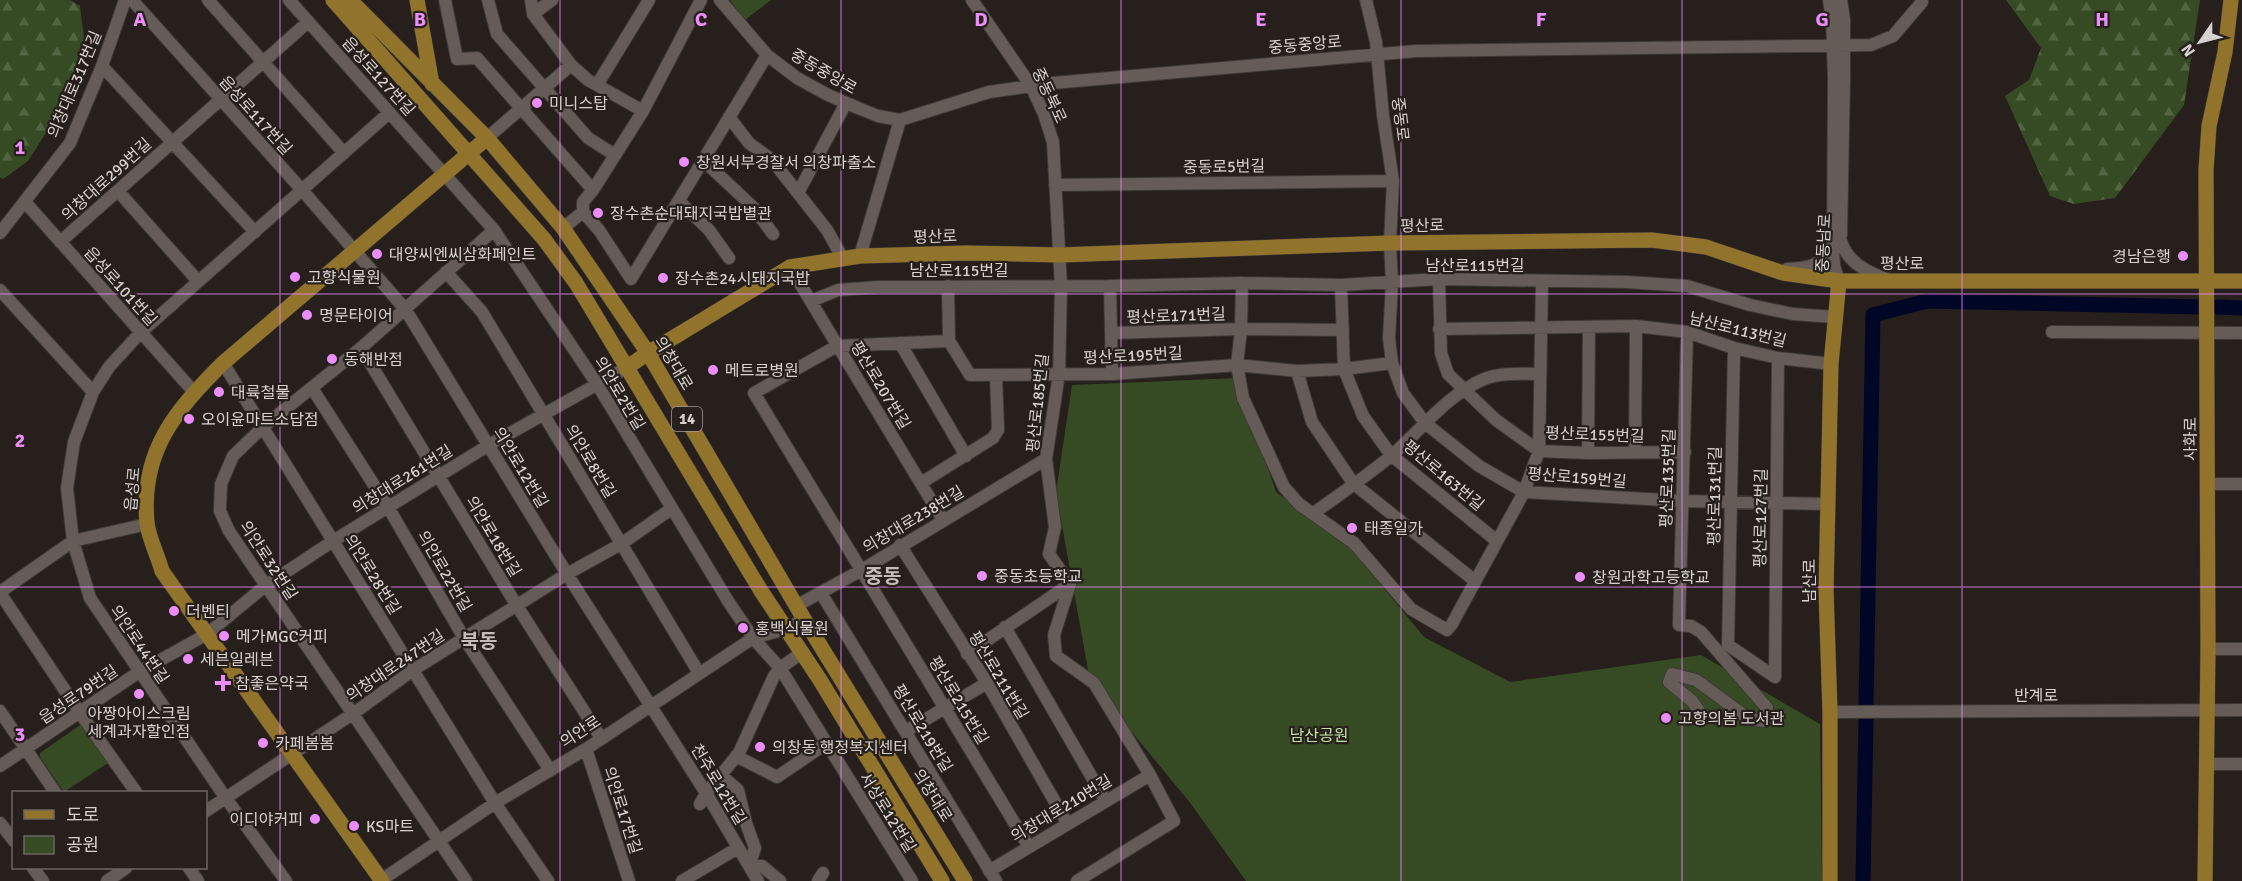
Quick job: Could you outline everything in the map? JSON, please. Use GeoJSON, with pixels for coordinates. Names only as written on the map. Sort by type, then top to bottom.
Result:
{"type":"FeatureCollection","features":[{"type":"Feature","properties":{"kind":"main road","name":"14"},"geometry":{"type":"LineString","coordinates":[[333,0],[544,239],[576,282],[761,591],[803,652],[942,881]]}},
{"type":"Feature","properties":{"kind":"main road","name":"의창대로"},"geometry":{"type":"LineString","coordinates":[[350,0],[487,138],[563,228],[648,352],[800,613],[965,881]]}},
{"type":"Feature","properties":{"kind":"main road"},"geometry":{"type":"LineString","coordinates":[[417,0],[432,84]]}},
{"type":"Feature","properties":{"kind":"main road","name":"사화로"},"geometry":{"type":"LineString","coordinates":[[2205,881],[2208,711],[2206,170],[2209,126],[2225,52],[2231,0]]}},
{"type":"Feature","properties":{"kind":"main road","name":"읍성로"},"geometry":{"type":"LineString","coordinates":[[381,881],[162,571],[147,524],[148,472],[163,433],[194,392],[223,363],[487,138]]}},
{"type":"Feature","properties":{"kind":"main road","name":"평산로"},"geometry":{"type":"LineString","coordinates":[[626,368],[648,352],[790,267],[860,256],[966,253],[1060,255],[1390,243],[1652,240],[1706,247],[1783,273],[1839,281],[2242,281]]}},
{"type":"Feature","properties":{"kind":"main road","name":"남산로"},"geometry":{"type":"LineString","coordinates":[[1830,881],[1830,712],[1826,590],[1832,364],[1839,281]]}},
{"type":"Feature","properties":{"kind":"street","name":"의창대로317번길"},"geometry":{"type":"LineString","coordinates":[[0,233],[70,143],[102,66],[125,0]]}},
{"type":"Feature","properties":{"kind":"street","name":"읍성로117번길"},"geometry":{"type":"LineString","coordinates":[[132,0],[355,252]]}},
{"type":"Feature","properties":{"kind":"street"},"geometry":{"type":"LineString","coordinates":[[208,0],[344,153]]}},
{"type":"Feature","properties":{"kind":"street","name":"읍성로127번길"},"geometry":{"type":"LineString","coordinates":[[289,0],[444,175]]}},
{"type":"Feature","properties":{"kind":"street"},"geometry":{"type":"LineString","coordinates":[[445,0],[457,59],[477,58],[593,190]]}},
{"type":"Feature","properties":{"kind":"street"},"geometry":{"type":"LineString","coordinates":[[488,0],[497,34],[588,138],[615,155]]}},
{"type":"Feature","properties":{"kind":"street"},"geometry":{"type":"LineString","coordinates":[[531,0],[532,14],[571,65],[597,85],[643,111]]}},
{"type":"Feature","properties":{"kind":"street"},"geometry":{"type":"LineString","coordinates":[[532,14],[552,0]]}},
{"type":"Feature","properties":{"kind":"street"},"geometry":{"type":"LineString","coordinates":[[597,85],[649,0]]}},
{"type":"Feature","properties":{"kind":"street"},"geometry":{"type":"LineString","coordinates":[[701,0],[643,111],[583,202],[583,212],[599,230],[632,279],[767,55]]}},
{"type":"Feature","properties":{"kind":"street","name":"중동중앙로"},"geometry":{"type":"LineString","coordinates":[[720,0],[767,55],[797,78],[846,103],[878,116],[900,120],[988,92],[1031,86],[1159,72],[1416,51],[1871,45],[1887,40],[1898,32],[1922,2]]}},
{"type":"Feature","properties":{"kind":"street","name":"중동북로"},"geometry":{"type":"LineString","coordinates":[[972,0],[1031,86],[1044,114],[1053,142],[1060,255]]}},
{"type":"Feature","properties":{"kind":"street","name":"중동로"},"geometry":{"type":"LineString","coordinates":[[1366,0],[1377,55],[1393,181],[1390,243]]}},
{"type":"Feature","properties":{"kind":"street","name":"중동남로"},"geometry":{"type":"LineString","coordinates":[[1829,0],[1838,46]]}},
{"type":"Feature","properties":{"kind":"street","name":"중동남로"},"geometry":{"type":"LineString","coordinates":[[1839,281],[1837,243],[1838,46],[1841,0]]}},
{"type":"Feature","properties":{"kind":"street","name":"의창대로299번길"},"geometry":{"type":"LineString","coordinates":[[60,242],[308,22]]}},
{"type":"Feature","properties":{"kind":"street"},"geometry":{"type":"LineString","coordinates":[[487,138],[571,65]]}},
{"type":"Feature","properties":{"kind":"street","name":"의창대로299번길"},"geometry":{"type":"LineString","coordinates":[[102,66],[174,141]]}},
{"type":"Feature","properties":{"kind":"street"},"geometry":{"type":"LineString","coordinates":[[798,193],[846,103]]}},
{"type":"Feature","properties":{"kind":"street","name":"의안로44번길"},"geometry":{"type":"LineString","coordinates":[[286,881],[225,797],[90,598],[73,541],[67,488],[74,442],[93,392],[109,367],[140,333],[389,113]]}},
{"type":"Feature","properties":{"kind":"street"},"geometry":{"type":"LineString","coordinates":[[729,117],[749,143],[772,160],[827,230],[843,259]]}},
{"type":"Feature","properties":{"kind":"street"},"geometry":{"type":"LineString","coordinates":[[860,256],[900,120]]}},
{"type":"Feature","properties":{"kind":"street"},"geometry":{"type":"LineString","coordinates":[[174,141],[255,232]]}},
{"type":"Feature","properties":{"kind":"street"},"geometry":{"type":"LineString","coordinates":[[704,161],[753,207],[773,234]]}},
{"type":"Feature","properties":{"kind":"street","name":"의안로2번길"},"geometry":{"type":"LineString","coordinates":[[444,175],[494,230],[597,384],[671,509],[753,639]]}},
{"type":"Feature","properties":{"kind":"street","name":"중동로5번길"},"geometry":{"type":"LineString","coordinates":[[1055,185],[1393,181]]}},
{"type":"Feature","properties":{"kind":"street"},"geometry":{"type":"LineString","coordinates":[[118,191],[198,282]]}},
{"type":"Feature","properties":{"kind":"street"},"geometry":{"type":"LineString","coordinates":[[679,201],[710,230],[729,258]]}},
{"type":"Feature","properties":{"kind":"street","name":"읍성로101번길"},"geometry":{"type":"LineString","coordinates":[[25,202],[194,392]]}},
{"type":"Feature","properties":{"kind":"street"},"geometry":{"type":"LineString","coordinates":[[563,228],[583,212]]}},
{"type":"Feature","properties":{"kind":"street","name":"의안로32번길"},"geometry":{"type":"LineString","coordinates":[[466,881],[229,531],[220,511],[221,484],[233,456],[263,427],[361,348],[494,230]]}},
{"type":"Feature","properties":{"kind":"street","name":"평산로159번길"},"geometry":{"type":"LineString","coordinates":[[1390,243],[1392,283],[1389,338],[1392,363],[1403,393],[1425,423],[1479,466],[1524,492],[1730,503],[1828,504]]}},
{"type":"Feature","properties":{"kind":"street"},"geometry":{"type":"LineString","coordinates":[[1772,269],[1812,267],[1825,258],[1837,243],[1855,263],[1881,277],[1894,281]]}},
{"type":"Feature","properties":{"kind":"street","name":"의안로12번길"},"geometry":{"type":"LineString","coordinates":[[355,252],[405,309],[650,705]]}},
{"type":"Feature","properties":{"kind":"street","name":"평산로185번길"},"geometry":{"type":"LineString","coordinates":[[1060,255],[1059,374],[1046,459],[1055,527],[1048,554],[1070,584]]}},
{"type":"Feature","properties":{"kind":"street","name":"평산로207번길"},"geometry":{"type":"LineString","coordinates":[[790,267],[943,520]]}},
{"type":"Feature","properties":{"kind":"street","name":"의안로8번길"},"geometry":{"type":"LineString","coordinates":[[446,272],[482,312],[699,673]]}},
{"type":"Feature","properties":{"kind":"street","name":"남산로115번길"},"geometry":{"type":"LineString","coordinates":[[811,301],[838,290],[879,287],[1242,283],[1341,285],[1439,279],[1627,282],[1687,286],[1750,305],[1792,314],[1835,317]]}},
{"type":"Feature","properties":{"kind":"street","name":"평산로155번길"},"geometry":{"type":"LineString","coordinates":[[1439,279],[1441,353],[1448,374],[1463,391],[1496,420],[1539,451],[1685,452]]}},
{"type":"Feature","properties":{"kind":"street"},"geometry":{"type":"LineString","coordinates":[[1296,371],[1312,422],[1353,483],[1475,581],[1524,492],[1539,451],[1542,282]]}},
{"type":"Feature","properties":{"kind":"street","name":"평산로171번길"},"geometry":{"type":"LineString","coordinates":[[1242,283],[1241,329],[1237,365],[1243,398],[1284,487],[1299,504],[1354,543],[1411,609],[1447,630],[1475,581]]}},
{"type":"Feature","properties":{"kind":"street","name":"평산로163번길"},"geometry":{"type":"LineString","coordinates":[[1341,285],[1344,369],[1363,416],[1391,455],[1497,541]]}},
{"type":"Feature","properties":{"kind":"street"},"geometry":{"type":"LineString","coordinates":[[837,346],[949,341],[948,286]]}},
{"type":"Feature","properties":{"kind":"street"},"geometry":{"type":"LineString","coordinates":[[1110,286],[1112,374]]}},
{"type":"Feature","properties":{"kind":"street"},"geometry":{"type":"LineString","coordinates":[[0,290],[93,392]]}},
{"type":"Feature","properties":{"kind":"street"},"geometry":{"type":"LineString","coordinates":[[1635,452],[1636,326]]}},
{"type":"Feature","properties":{"kind":"street","name":"남산로113번길"},"geometry":{"type":"LineString","coordinates":[[1439,329],[1636,326],[1687,332],[1734,348],[1778,358],[1832,364]]}},
{"type":"Feature","properties":{"kind":"street"},"geometry":{"type":"LineString","coordinates":[[1588,453],[1589,327]]}},
{"type":"Feature","properties":{"kind":"street"},"geometry":{"type":"LineString","coordinates":[[1241,329],[1343,330]]}},
{"type":"Feature","properties":{"kind":"street","name":"평산로171번길"},"geometry":{"type":"LineString","coordinates":[[1111,333],[1241,329]]}},
{"type":"Feature","properties":{"kind":"street","name":"평산로135번길"},"geometry":{"type":"LineString","coordinates":[[1687,332],[1679,625],[1691,626],[1701,632],[1767,708],[1763,721],[1749,719],[1696,680],[1672,674],[1669,682],[1692,701],[1701,714]]}},
{"type":"Feature","properties":{"kind":"street"},"geometry":{"type":"LineString","coordinates":[[2052,332],[2242,333]]}},
{"type":"Feature","properties":{"kind":"street","name":"평산로195번길"},"geometry":{"type":"LineString","coordinates":[[949,341],[970,375],[1112,374],[1237,365],[1296,371],[1344,369],[1392,363]]}},
{"type":"Feature","properties":{"kind":"street"},"geometry":{"type":"LineString","coordinates":[[900,343],[966,456]]}},
{"type":"Feature","properties":{"kind":"street","name":"평산로215번길"},"geometry":{"type":"LineString","coordinates":[[837,346],[754,393],[1029,847]]}},
{"type":"Feature","properties":{"kind":"street","name":"의안로18번길"},"geometry":{"type":"LineString","coordinates":[[361,348],[517,606],[601,738]]}},
{"type":"Feature","properties":{"kind":"street","name":"평산로131번길"},"geometry":{"type":"LineString","coordinates":[[1734,348],[1728,645],[1775,678]]}},
{"type":"Feature","properties":{"kind":"street","name":"평산로127번길"},"geometry":{"type":"LineString","coordinates":[[1775,678],[1778,358]]}},
{"type":"Feature","properties":{"kind":"street","name":"의안로28번길"},"geometry":{"type":"LineString","coordinates":[[223,363],[495,803],[548,881]]}},
{"type":"Feature","properties":{"kind":"street","name":"의창대로261번길"},"geometry":{"type":"LineString","coordinates":[[207,634],[265,586],[333,541],[489,445],[626,368]]}},
{"type":"Feature","properties":{"kind":"street"},"geometry":{"type":"LineString","coordinates":[[1314,513],[1391,455],[1463,391],[1486,378],[1510,374],[1539,374]]}},
{"type":"Feature","properties":{"kind":"street"},"geometry":{"type":"LineString","coordinates":[[921,483],[989,442],[998,430],[996,375]]}},
{"type":"Feature","properties":{"kind":"street","name":"의안로22번길"},"geometry":{"type":"LineString","coordinates":[[312,388],[388,507],[464,638],[550,770]]}},
{"type":"Feature","properties":{"kind":"street","name":"의창대로238번길"},"geometry":{"type":"LineString","coordinates":[[800,613],[821,593],[1046,459]]}},
{"type":"Feature","properties":{"kind":"street"},"geometry":{"type":"LineString","coordinates":[[2208,484],[2242,484]]}},
{"type":"Feature","properties":{"kind":"street","name":"의창대로247번길"},"geometry":{"type":"LineString","coordinates":[[207,810],[354,713],[413,670],[567,574],[621,544],[671,509]]}},
{"type":"Feature","properties":{"kind":"street"},"geometry":{"type":"LineString","coordinates":[[135,791],[80,713],[0,592],[73,541],[147,524]]}},
{"type":"Feature","properties":{"kind":"street","name":"평산로211번길"},"geometry":{"type":"LineString","coordinates":[[900,545],[987,683],[1067,823]]}},
{"type":"Feature","properties":{"kind":"street"},"geometry":{"type":"LineString","coordinates":[[967,654],[1070,584]]}},
{"type":"Feature","properties":{"kind":"street"},"geometry":{"type":"LineString","coordinates":[[1070,584],[1053,635],[1056,657],[1094,683],[1150,775],[1174,821],[1077,881]]}},
{"type":"Feature","properties":{"kind":"street","name":"평산로219번길"},"geometry":{"type":"LineString","coordinates":[[821,593],[993,876]]}},
{"type":"Feature","properties":{"kind":"street","name":"의안로"},"geometry":{"type":"LineString","coordinates":[[381,881],[438,840],[586,749],[753,639],[786,629],[800,613]]}},
{"type":"Feature","properties":{"kind":"street"},"geometry":{"type":"LineString","coordinates":[[1005,627],[1105,800]]}},
{"type":"Feature","properties":{"kind":"street","name":"읍성로79번길"},"geometry":{"type":"LineString","coordinates":[[0,766],[139,672],[207,634]]}},
{"type":"Feature","properties":{"kind":"street","name":"서상로12번길"},"geometry":{"type":"LineString","coordinates":[[753,639],[780,668],[912,881]]}},
{"type":"Feature","properties":{"kind":"street"},"geometry":{"type":"LineString","coordinates":[[2208,649],[2242,649]]}},
{"type":"Feature","properties":{"kind":"street"},"geometry":{"type":"LineString","coordinates":[[703,799],[736,756],[774,676],[780,668],[803,652]]}},
{"type":"Feature","properties":{"kind":"street"},"geometry":{"type":"LineString","coordinates":[[906,731],[945,710],[987,683]]}},
{"type":"Feature","properties":{"kind":"street","name":"천주로12번길"},"geometry":{"type":"LineString","coordinates":[[650,705],[703,799],[758,881]]}},
{"type":"Feature","properties":{"kind":"street","name":"반계로"},"geometry":{"type":"LineString","coordinates":[[1830,712],[2242,710]]}},
{"type":"Feature","properties":{"kind":"street"},"geometry":{"type":"LineString","coordinates":[[0,711],[55,791]]}},
{"type":"Feature","properties":{"kind":"street"},"geometry":{"type":"LineString","coordinates":[[736,756],[777,777],[827,744]]}},
{"type":"Feature","properties":{"kind":"street","name":"의안로17번길"},"geometry":{"type":"LineString","coordinates":[[586,749],[629,881]]}},
{"type":"Feature","properties":{"kind":"street"},"geometry":{"type":"LineString","coordinates":[[2207,764],[2242,764]]}},
{"type":"Feature","properties":{"kind":"street"},"geometry":{"type":"LineString","coordinates":[[721,775],[738,790],[755,848],[749,866],[762,866],[780,881]]}},
{"type":"Feature","properties":{"kind":"street","name":"의창대로210번길"},"geometry":{"type":"LineString","coordinates":[[993,876],[1029,847],[1150,775]]}},
{"type":"Feature","properties":{"kind":"street"},"geometry":{"type":"LineString","coordinates":[[0,823],[12,838]]}},
{"type":"Feature","properties":{"kind":"street"},"geometry":{"type":"LineString","coordinates":[[682,881],[738,848]]}},
{"type":"Feature","properties":{"kind":"green space"},"geometry":{"type":"Polygon","coordinates":[[[0,0],[70,0],[80,6],[85,46],[53,122],[28,161],[3,179],[0,177],[0,0]]]}},
{"type":"Feature","properties":{"kind":"green space"},"geometry":{"type":"Polygon","coordinates":[[[730,0],[771,0],[745,20],[730,0]]]}},
{"type":"Feature","properties":{"kind":"green space"},"geometry":{"type":"Polygon","coordinates":[[[2006,0],[2200,0],[2184,105],[2115,198],[2074,204],[2050,196],[2005,96],[2029,80],[2041,48],[2006,0]]]}},
{"type":"Feature","properties":{"kind":"green space","name":"남산공원"},"geometry":{"type":"Polygon","coordinates":[[[1238,378],[1276,492],[1349,546],[1424,637],[1510,682],[1701,655],[1820,724],[1822,881],[1246,881],[1191,804],[1090,681],[1056,492],[1072,385],[1238,378]]]}},
{"type":"Feature","properties":{"kind":"green space"},"geometry":{"type":"Polygon","coordinates":[[[83,723],[111,761],[63,791],[40,757],[40,753],[83,723]]]}},
{"type":"Feature","properties":{"kind":"waterway"},"geometry":{"type":"LineString","coordinates":[[1866,706],[1873,315],[1927,301],[2202,307]]}},
{"type":"Feature","properties":{"kind":"waterway"},"geometry":{"type":"LineString","coordinates":[[2217,307],[2242,308]]}},
{"type":"Feature","properties":{"kind":"waterway"},"geometry":{"type":"LineString","coordinates":[[1863,881],[1866,720]]}},
{"type":"Feature","properties":{"kind":"place","name":"미니스탑"},"geometry":{"type":"Point","coordinates":[537,103]}},
{"type":"Feature","properties":{"kind":"place","name":"창원서부경찰서 의창파출소"},"geometry":{"type":"Point","coordinates":[684,162]}},
{"type":"Feature","properties":{"kind":"place","name":"장수촌순대돼지국밥별관"},"geometry":{"type":"Point","coordinates":[598,213]}},
{"type":"Feature","properties":{"kind":"place","name":"대양씨엔씨삼화페인트"},"geometry":{"type":"Point","coordinates":[377,254]}},
{"type":"Feature","properties":{"kind":"place","name":"경남은행"},"geometry":{"type":"Point","coordinates":[2183,256]}},
{"type":"Feature","properties":{"kind":"place","name":"고향식물원"},"geometry":{"type":"Point","coordinates":[295,277]}},
{"type":"Feature","properties":{"kind":"place","name":"장수촌24시돼지국밥"},"geometry":{"type":"Point","coordinates":[663,278]}},
{"type":"Feature","properties":{"kind":"place","name":"명문타이어"},"geometry":{"type":"Point","coordinates":[307,315]}},
{"type":"Feature","properties":{"kind":"place","name":"동해반점"},"geometry":{"type":"Point","coordinates":[332,359]}},
{"type":"Feature","properties":{"kind":"place","name":"메트로병원"},"geometry":{"type":"Point","coordinates":[713,370]}},
{"type":"Feature","properties":{"kind":"place","name":"대륙철물"},"geometry":{"type":"Point","coordinates":[219,392]}},
{"type":"Feature","properties":{"kind":"place","name":"오이윤마트소답점"},"geometry":{"type":"Point","coordinates":[189,419]}},
{"type":"Feature","properties":{"kind":"place","name":"태종일가"},"geometry":{"type":"Point","coordinates":[1352,528]}},
{"type":"Feature","properties":{"kind":"place","name":"중동초등학교"},"geometry":{"type":"Point","coordinates":[982,576]}},
{"type":"Feature","properties":{"kind":"place","name":"창원과학고등학교"},"geometry":{"type":"Point","coordinates":[1580,577]}},
{"type":"Feature","properties":{"kind":"place","name":"더벤티"},"geometry":{"type":"Point","coordinates":[174,611]}},
{"type":"Feature","properties":{"kind":"place","name":"홍백식물원"},"geometry":{"type":"Point","coordinates":[743,628]}},
{"type":"Feature","properties":{"kind":"place","name":"메가MGC커피"},"geometry":{"type":"Point","coordinates":[224,636]}},
{"type":"Feature","properties":{"kind":"place","name":"세븐일레븐"},"geometry":{"type":"Point","coordinates":[188,659]}},
{"type":"Feature","properties":{"kind":"place","name":"참좋은약국"},"geometry":{"type":"Point","coordinates":[223,683]}},
{"type":"Feature","properties":{"kind":"place","name":"아짱아이스크림 세계과자할인점"},"geometry":{"type":"Point","coordinates":[139,694]}},
{"type":"Feature","properties":{"kind":"place","name":"고향의봄 도서관"},"geometry":{"type":"Point","coordinates":[1666,718]}},
{"type":"Feature","properties":{"kind":"place","name":"카페봄봄"},"geometry":{"type":"Point","coordinates":[263,743]}},
{"type":"Feature","properties":{"kind":"place","name":"의창동 행정복지센터"},"geometry":{"type":"Point","coordinates":[760,747]}},
{"type":"Feature","properties":{"kind":"place","name":"이디야커피"},"geometry":{"type":"Point","coordinates":[315,819]}},
{"type":"Feature","properties":{"kind":"place","name":"KS마트"},"geometry":{"type":"Point","coordinates":[354,826]}},
{"type":"Feature","properties":{"kind":"district","name":"중동"},"geometry":{"type":"Point","coordinates":[883,576]}},
{"type":"Feature","properties":{"kind":"district","name":"북동"},"geometry":{"type":"Point","coordinates":[479,641]}}]}
